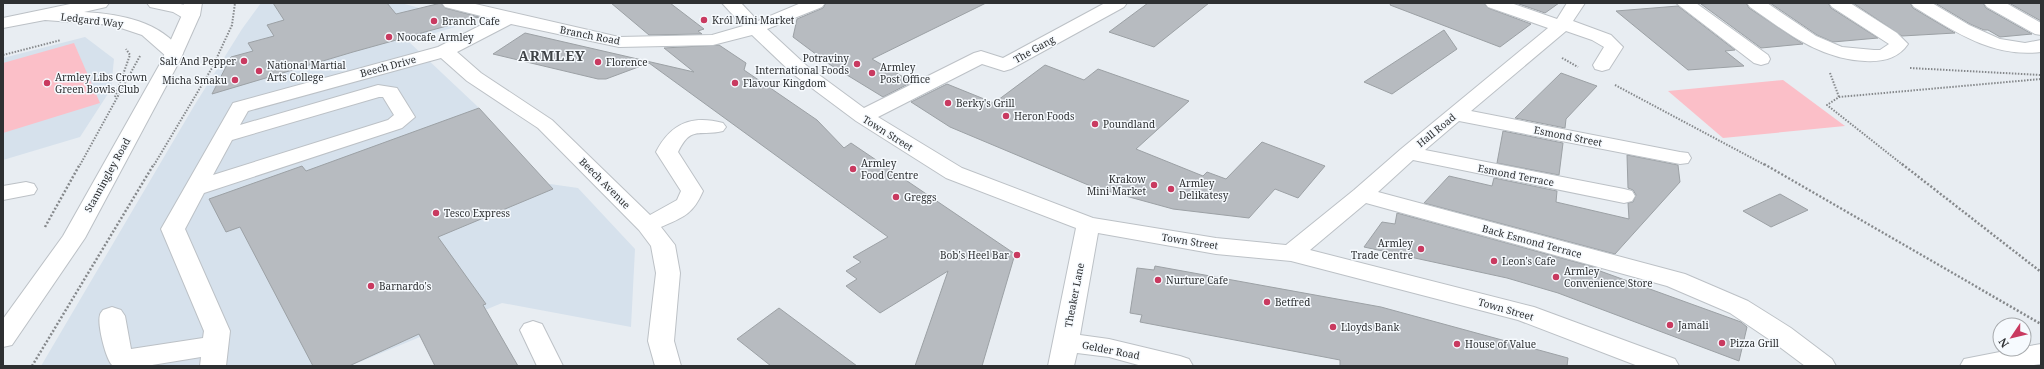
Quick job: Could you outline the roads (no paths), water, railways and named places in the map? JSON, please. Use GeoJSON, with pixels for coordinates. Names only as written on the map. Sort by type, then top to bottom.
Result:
{"type":"FeatureCollection","features":[{"type":"Feature","properties":{"kind":"street","name":"Ledgard Way"},"geometry":{"type":"LineString","coordinates":[[3,23],[48,15],[100,3]]}},
{"type":"Feature","properties":{"kind":"street"},"geometry":{"type":"LineString","coordinates":[[156,3],[192,9]]}},
{"type":"Feature","properties":{"kind":"street","name":"Branch Road"},"geometry":{"type":"LineString","coordinates":[[451,3],[508,18],[619,42],[713,40],[755,28],[816,3]]}},
{"type":"Feature","properties":{"kind":"street","name":"Town Street"},"geometry":{"type":"LineString","coordinates":[[731,3],[755,28],[800,70],[863,117],[954,173],[1088,224],[1216,246],[1291,253],[1525,313],[1666,366]]}},
{"type":"Feature","properties":{"kind":"street","name":"The Gang"},"geometry":{"type":"LineString","coordinates":[[863,117],[981,57],[1004,65],[1118,3]]}},
{"type":"Feature","properties":{"kind":"street"},"geometry":{"type":"LineString","coordinates":[[1494,3],[1592,34],[1612,43],[1614,47],[1613,51],[1602,65]]}},
{"type":"Feature","properties":{"kind":"street","name":"Hall Road"},"geometry":{"type":"LineString","coordinates":[[1291,253],[1362,195],[1408,153],[1562,25],[1576,3]]}},
{"type":"Feature","properties":{"kind":"street"},"geometry":{"type":"LineString","coordinates":[[1685,3],[1761,59]]}},
{"type":"Feature","properties":{"kind":"street"},"geometry":{"type":"LineString","coordinates":[[1756,3],[1820,47],[1842,55],[1879,56],[1894,51],[1899,44],[1838,3]]}},
{"type":"Feature","properties":{"kind":"street"},"geometry":{"type":"LineString","coordinates":[[1920,3],[1976,36],[2014,47],[2038,47]]}},
{"type":"Feature","properties":{"kind":"street"},"geometry":{"type":"LineString","coordinates":[[1993,3],[2041,30]]}},
{"type":"Feature","properties":{"kind":"street","name":"Stanningley Road"},"geometry":{"type":"LineString","coordinates":[[3,338],[73,238],[174,53],[192,9]]}},
{"type":"Feature","properties":{"kind":"street","name":"Ledgard Way"},"geometry":{"type":"LineString","coordinates":[[48,15],[85,17],[136,26],[150,32],[174,53]]}},
{"type":"Feature","properties":{"kind":"street","name":"Beech Drive"},"geometry":{"type":"LineString","coordinates":[[224,136],[240,107],[445,51],[508,18]]}},
{"type":"Feature","properties":{"kind":"street","name":"Beech Avenue"},"geometry":{"type":"LineString","coordinates":[[445,51],[474,77],[545,124],[647,225],[663,245],[668,273],[661,341],[668,366]]}},
{"type":"Feature","properties":{"kind":"street"},"geometry":{"type":"LineString","coordinates":[[112,316],[119,357],[124,360],[214,356],[217,331],[173,229],[224,136],[378,91],[390,92],[406,117],[395,124],[196,188]]}},
{"type":"Feature","properties":{"kind":"street","name":"Esmond Street"},"geometry":{"type":"LineString","coordinates":[[1456,114],[1680,158]]}},
{"type":"Feature","properties":{"kind":"street"},"geometry":{"type":"LineString","coordinates":[[647,225],[673,213],[686,204],[692,191],[667,152],[673,139],[688,129],[702,124],[716,127]]}},
{"type":"Feature","properties":{"kind":"street","name":"Esmond Terrace"},"geometry":{"type":"LineString","coordinates":[[1408,153],[1624,196]]}},
{"type":"Feature","properties":{"kind":"street"},"geometry":{"type":"LineString","coordinates":[[3,193],[26,189]]}},
{"type":"Feature","properties":{"kind":"street","name":"Back Esmond Terrace"},"geometry":{"type":"LineString","coordinates":[[1362,195],[1676,280],[1738,307],[1782,335],[1822,366]]}},
{"type":"Feature","properties":{"kind":"street","name":"Theaker Lane"},"geometry":{"type":"LineString","coordinates":[[1063,354],[1088,224]]}},
{"type":"Feature","properties":{"kind":"street"},"geometry":{"type":"LineString","coordinates":[[533,330],[550,366]]}},
{"type":"Feature","properties":{"kind":"street","name":"Gelder Road"},"geometry":{"type":"LineString","coordinates":[[1063,354],[1109,348],[1180,366]]}},
{"type":"Feature","properties":{"kind":"street"},"geometry":{"type":"LineString","coordinates":[[1973,366],[2041,354]]}},
{"type":"Feature","properties":{"kind":"place","name":"Król Mini Market"},"geometry":{"type":"Point","coordinates":[704,20]}},
{"type":"Feature","properties":{"kind":"place","name":"Branch Cafe"},"geometry":{"type":"Point","coordinates":[434,21]}},
{"type":"Feature","properties":{"kind":"place","name":"Noocafe Armley"},"geometry":{"type":"Point","coordinates":[389,37]}},
{"type":"Feature","properties":{"kind":"place","name":"Salt And Pepper"},"geometry":{"type":"Point","coordinates":[244,61]}},
{"type":"Feature","properties":{"kind":"place","name":"Florence"},"geometry":{"type":"Point","coordinates":[598,62]}},
{"type":"Feature","properties":{"kind":"place","name":"Potraviny International Foods"},"geometry":{"type":"Point","coordinates":[857,64]}},
{"type":"Feature","properties":{"kind":"place","name":"National Martial Arts College"},"geometry":{"type":"Point","coordinates":[259,71]}},
{"type":"Feature","properties":{"kind":"place","name":"Armley Post Office"},"geometry":{"type":"Point","coordinates":[872,73]}},
{"type":"Feature","properties":{"kind":"place","name":"Micha Smaku"},"geometry":{"type":"Point","coordinates":[235,80]}},
{"type":"Feature","properties":{"kind":"place","name":"Armley Libs Crown Green Bowls Club"},"geometry":{"type":"Point","coordinates":[47,83]}},
{"type":"Feature","properties":{"kind":"place","name":"Flavour Kingdom"},"geometry":{"type":"Point","coordinates":[735,83]}},
{"type":"Feature","properties":{"kind":"place","name":"Berky's Grill"},"geometry":{"type":"Point","coordinates":[948,103]}},
{"type":"Feature","properties":{"kind":"place","name":"Heron Foods"},"geometry":{"type":"Point","coordinates":[1006,116]}},
{"type":"Feature","properties":{"kind":"place","name":"Poundland"},"geometry":{"type":"Point","coordinates":[1095,124]}},
{"type":"Feature","properties":{"kind":"place","name":"Armley Food Centre"},"geometry":{"type":"Point","coordinates":[853,169]}},
{"type":"Feature","properties":{"kind":"place","name":"Krakow Mini Market"},"geometry":{"type":"Point","coordinates":[1154,185]}},
{"type":"Feature","properties":{"kind":"place","name":"Armley Delikatesy"},"geometry":{"type":"Point","coordinates":[1171,189]}},
{"type":"Feature","properties":{"kind":"place","name":"Greggs"},"geometry":{"type":"Point","coordinates":[896,197]}},
{"type":"Feature","properties":{"kind":"place","name":"Tesco Express"},"geometry":{"type":"Point","coordinates":[436,213]}},
{"type":"Feature","properties":{"kind":"place","name":"Armley Trade Centre"},"geometry":{"type":"Point","coordinates":[1421,249]}},
{"type":"Feature","properties":{"kind":"place","name":"Bob's Heel Bar"},"geometry":{"type":"Point","coordinates":[1017,255]}},
{"type":"Feature","properties":{"kind":"place","name":"Leon's Cafe"},"geometry":{"type":"Point","coordinates":[1494,261]}},
{"type":"Feature","properties":{"kind":"place","name":"Armley Convenience Store"},"geometry":{"type":"Point","coordinates":[1556,277]}},
{"type":"Feature","properties":{"kind":"place","name":"Nurture Cafe"},"geometry":{"type":"Point","coordinates":[1158,280]}},
{"type":"Feature","properties":{"kind":"place","name":"Barnardo's"},"geometry":{"type":"Point","coordinates":[371,286]}},
{"type":"Feature","properties":{"kind":"place","name":"Betfred"},"geometry":{"type":"Point","coordinates":[1267,302]}},
{"type":"Feature","properties":{"kind":"place","name":"Jamali"},"geometry":{"type":"Point","coordinates":[1670,325]}},
{"type":"Feature","properties":{"kind":"place","name":"Lloyds Bank"},"geometry":{"type":"Point","coordinates":[1333,327]}},
{"type":"Feature","properties":{"kind":"place","name":"Pizza Grill"},"geometry":{"type":"Point","coordinates":[1722,343]}},
{"type":"Feature","properties":{"kind":"place","name":"House of Value"},"geometry":{"type":"Point","coordinates":[1457,344]}},
{"type":"Feature","properties":{"kind":"district","name":"ARMLEY"},"geometry":{"type":"Point","coordinates":[552,55]}}]}
